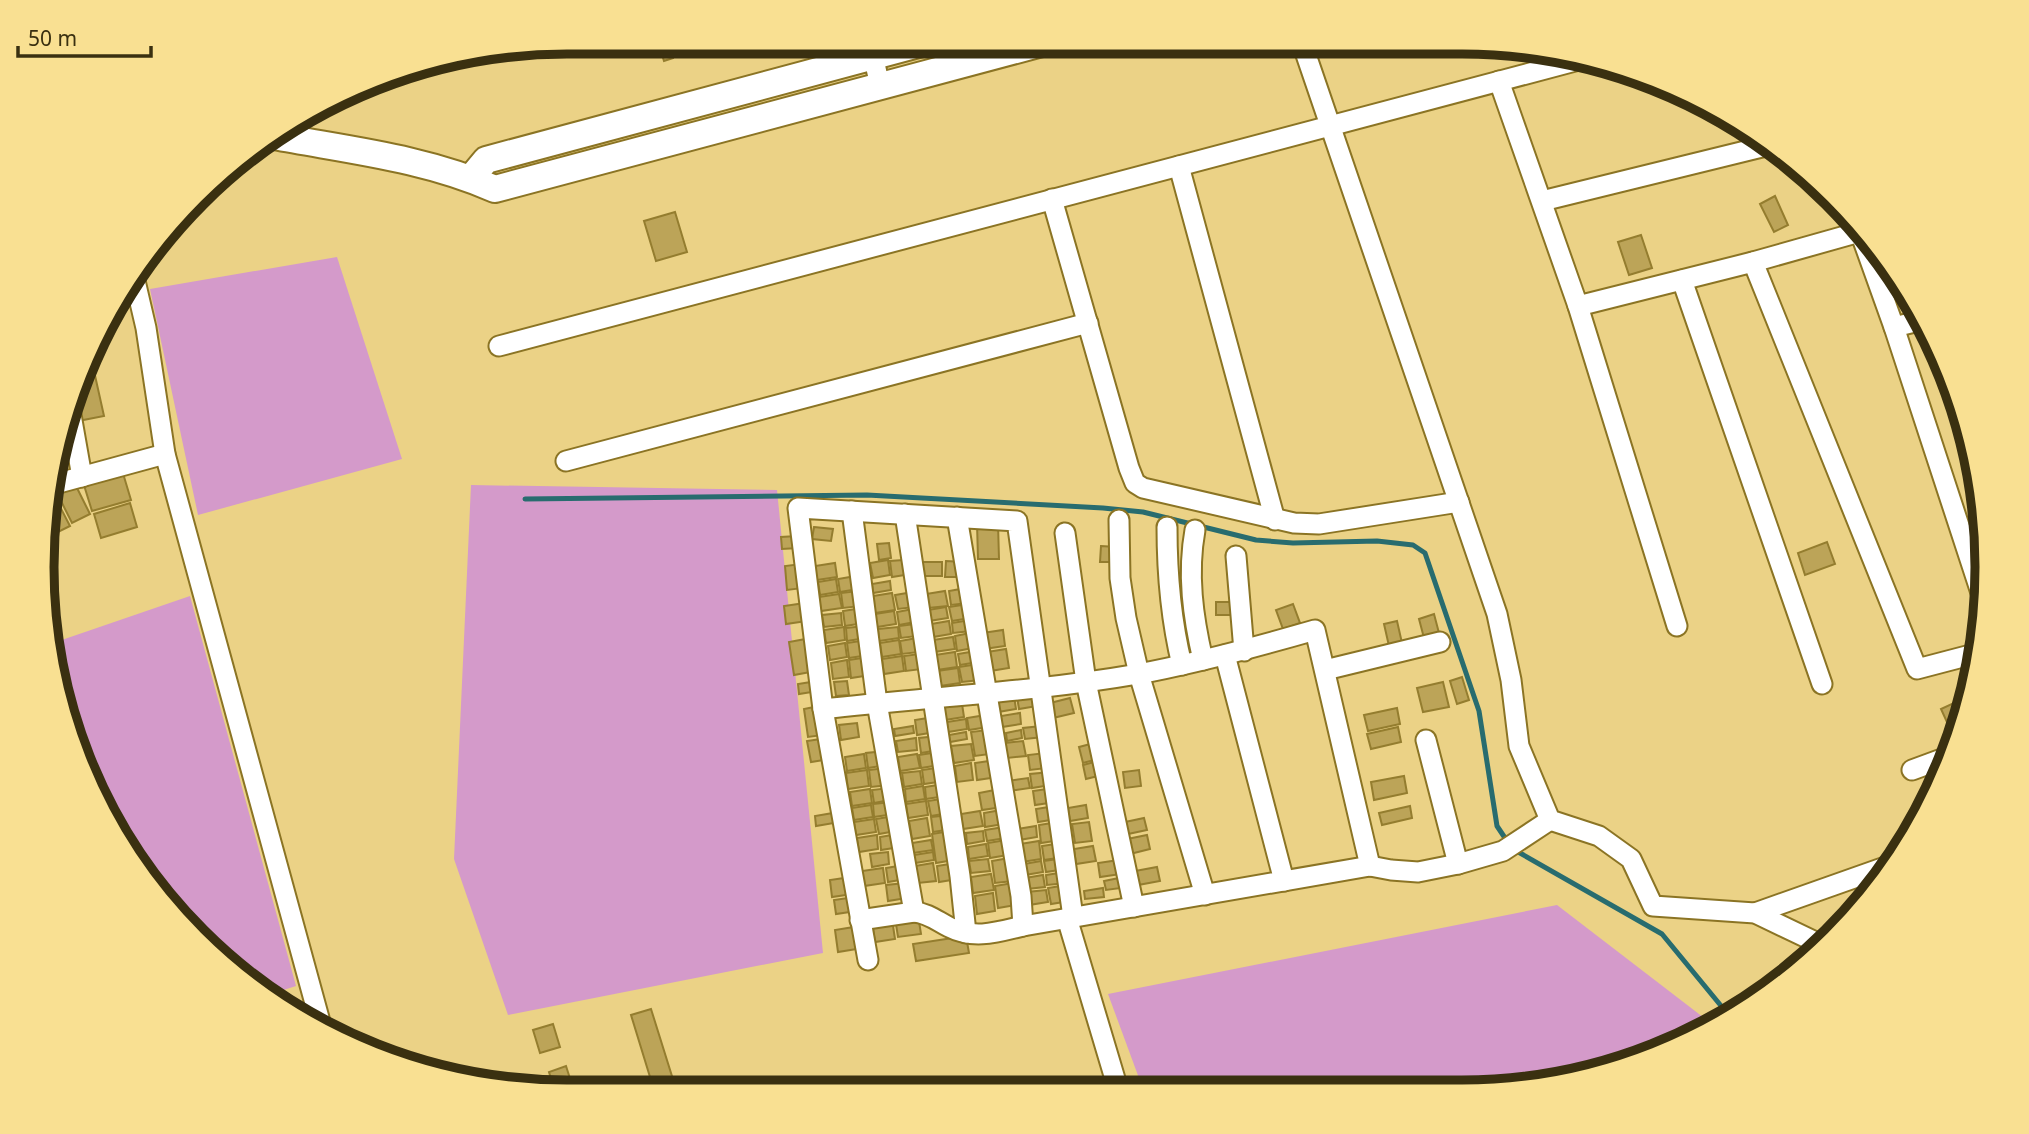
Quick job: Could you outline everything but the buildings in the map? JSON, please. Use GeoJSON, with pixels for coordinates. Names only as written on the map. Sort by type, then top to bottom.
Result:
{"type":"FeatureCollection","features":[{"type":"Feature","properties":{"kind":"street"},"geometry":{"type":"LineString","coordinates":[[471,178],[486,160],[855,54]]}},
{"type":"Feature","properties":{"kind":"street"},"geometry":{"type":"LineString","coordinates":[[873,54],[880,86]]}},
{"type":"Feature","properties":{"kind":"street"},"geometry":{"type":"LineString","coordinates":[[286,138],[413,162],[471,178],[495,189],[1001,54]]}},
{"type":"Feature","properties":{"kind":"street"},"geometry":{"type":"LineString","coordinates":[[1306,54],[1497,614],[1511,680],[1519,746],[1549,820]]}},
{"type":"Feature","properties":{"kind":"street"},"geometry":{"type":"LineString","coordinates":[[499,346],[1563,64]]}},
{"type":"Feature","properties":{"kind":"street"},"geometry":{"type":"LineString","coordinates":[[1499,81],[1578,306],[1677,626]]}},
{"type":"Feature","properties":{"kind":"street"},"geometry":{"type":"LineString","coordinates":[[1542,201],[1757,148]]}},
{"type":"Feature","properties":{"kind":"street"},"geometry":{"type":"LineString","coordinates":[[1179,166],[1275,520]]}},
{"type":"Feature","properties":{"kind":"street"},"geometry":{"type":"LineString","coordinates":[[1052,199],[1135,483],[1143,488],[1275,520],[1319,524],[1459,502]]}},
{"type":"Feature","properties":{"kind":"street"},"geometry":{"type":"LineString","coordinates":[[1578,306],[1853,235]]}},
{"type":"Feature","properties":{"kind":"street"},"geometry":{"type":"LineString","coordinates":[[1870,257],[1975,574]]}},
{"type":"Feature","properties":{"kind":"street"},"geometry":{"type":"LineString","coordinates":[[1753,262],[1917,669],[1967,656]]}},
{"type":"Feature","properties":{"kind":"street"},"geometry":{"type":"LineString","coordinates":[[1682,280],[1822,684]]}},
{"type":"Feature","properties":{"kind":"street"},"geometry":{"type":"LineString","coordinates":[[134,293],[146,328],[165,454],[318,1015]]}},
{"type":"Feature","properties":{"kind":"street"},"geometry":{"type":"LineString","coordinates":[[566,461],[1088,323]]}},
{"type":"Feature","properties":{"kind":"street"},"geometry":{"type":"LineString","coordinates":[[1894,327],[1912,323]]}},
{"type":"Feature","properties":{"kind":"street"},"geometry":{"type":"LineString","coordinates":[[73,429],[82,477]]}},
{"type":"Feature","properties":{"kind":"street"},"geometry":{"type":"LineString","coordinates":[[62,482],[165,454]]}},
{"type":"Feature","properties":{"kind":"street"},"geometry":{"type":"LineString","coordinates":[[868,960],[823,709],[798,508],[1017,521],[1070,918],[1115,1080]]}},
{"type":"Feature","properties":{"kind":"street"},"geometry":{"type":"LineString","coordinates":[[852,511],[877,703],[914,912]]}},
{"type":"Feature","properties":{"kind":"street"},"geometry":{"type":"LineString","coordinates":[[905,514],[934,697],[966,933]]}},
{"type":"Feature","properties":{"kind":"street"},"geometry":{"type":"LineString","coordinates":[[957,517],[1021,896],[1023,926]]}},
{"type":"Feature","properties":{"kind":"street"},"geometry":{"type":"LineString","coordinates":[[1119,520],[1122,597],[1139,674],[1205,895]]}},
{"type":"Feature","properties":{"kind":"street"},"geometry":{"type":"LineString","coordinates":[[1167,527],[1169,582],[1175,637],[1182,665]]}},
{"type":"Feature","properties":{"kind":"street"},"geometry":{"type":"LineString","coordinates":[[1195,530],[1190,553],[1191,584],[1193,612],[1203,660]]}},
{"type":"Feature","properties":{"kind":"street"},"geometry":{"type":"LineString","coordinates":[[1065,533],[1086,682],[1134,906]]}},
{"type":"Feature","properties":{"kind":"street"},"geometry":{"type":"LineString","coordinates":[[1236,556],[1234,653],[1284,881]]}},
{"type":"Feature","properties":{"kind":"street"},"geometry":{"type":"LineString","coordinates":[[823,709],[1086,682],[1139,674],[1234,653],[1315,630],[1370,866]]}},
{"type":"Feature","properties":{"kind":"street"},"geometry":{"type":"LineString","coordinates":[[1325,670],[1440,642]]}},
{"type":"Feature","properties":{"kind":"street"},"geometry":{"type":"LineString","coordinates":[[1426,740],[1458,864]]}},
{"type":"Feature","properties":{"kind":"street"},"geometry":{"type":"LineString","coordinates":[[1912,770],[1937,761]]}},
{"type":"Feature","properties":{"kind":"street"},"geometry":{"type":"LineString","coordinates":[[860,920],[923,913],[950,928],[984,936],[1023,926],[1370,866],[1418,872],[1458,864],[1511,846],[1549,820]]}},
{"type":"Feature","properties":{"kind":"street"},"geometry":{"type":"LineString","coordinates":[[1549,820],[1599,836],[1631,859],[1653,906],[1755,913],[1813,941]]}},
{"type":"Feature","properties":{"kind":"street"},"geometry":{"type":"LineString","coordinates":[[1755,913],[1875,871]]}},
{"type":"Feature","properties":{"kind":"shaded area"},"geometry":{"type":"Polygon","coordinates":[[[337,257],[402,459],[198,515],[150,289],[337,257]]]}},
{"type":"Feature","properties":{"kind":"shaded area"},"geometry":{"type":"Polygon","coordinates":[[[471,485],[777,490],[823,953],[508,1015],[454,859],[471,485]]]}},
{"type":"Feature","properties":{"kind":"shaded area"},"geometry":{"type":"Polygon","coordinates":[[[190,596],[296,986],[280,991],[229,953],[181,905],[141,852],[107,794],[81,732],[60,641],[190,596]]]}},
{"type":"Feature","properties":{"kind":"shaded area"},"geometry":{"type":"Polygon","coordinates":[[[1557,905],[1705,1018],[1627,1053],[1562,1070],[1496,1079],[1140,1080],[1108,994],[1557,905]]]}},
{"type":"Feature","properties":{"kind":"waterway"},"geometry":{"type":"LineString","coordinates":[[525,499],[867,495],[1143,512],[1256,540],[1293,543],[1377,541],[1413,545],[1425,553],[1479,711],[1497,826],[1507,841]]}},
{"type":"Feature","properties":{"kind":"waterway"},"geometry":{"type":"LineString","coordinates":[[1513,849],[1662,934],[1724,1008]]}}]}
